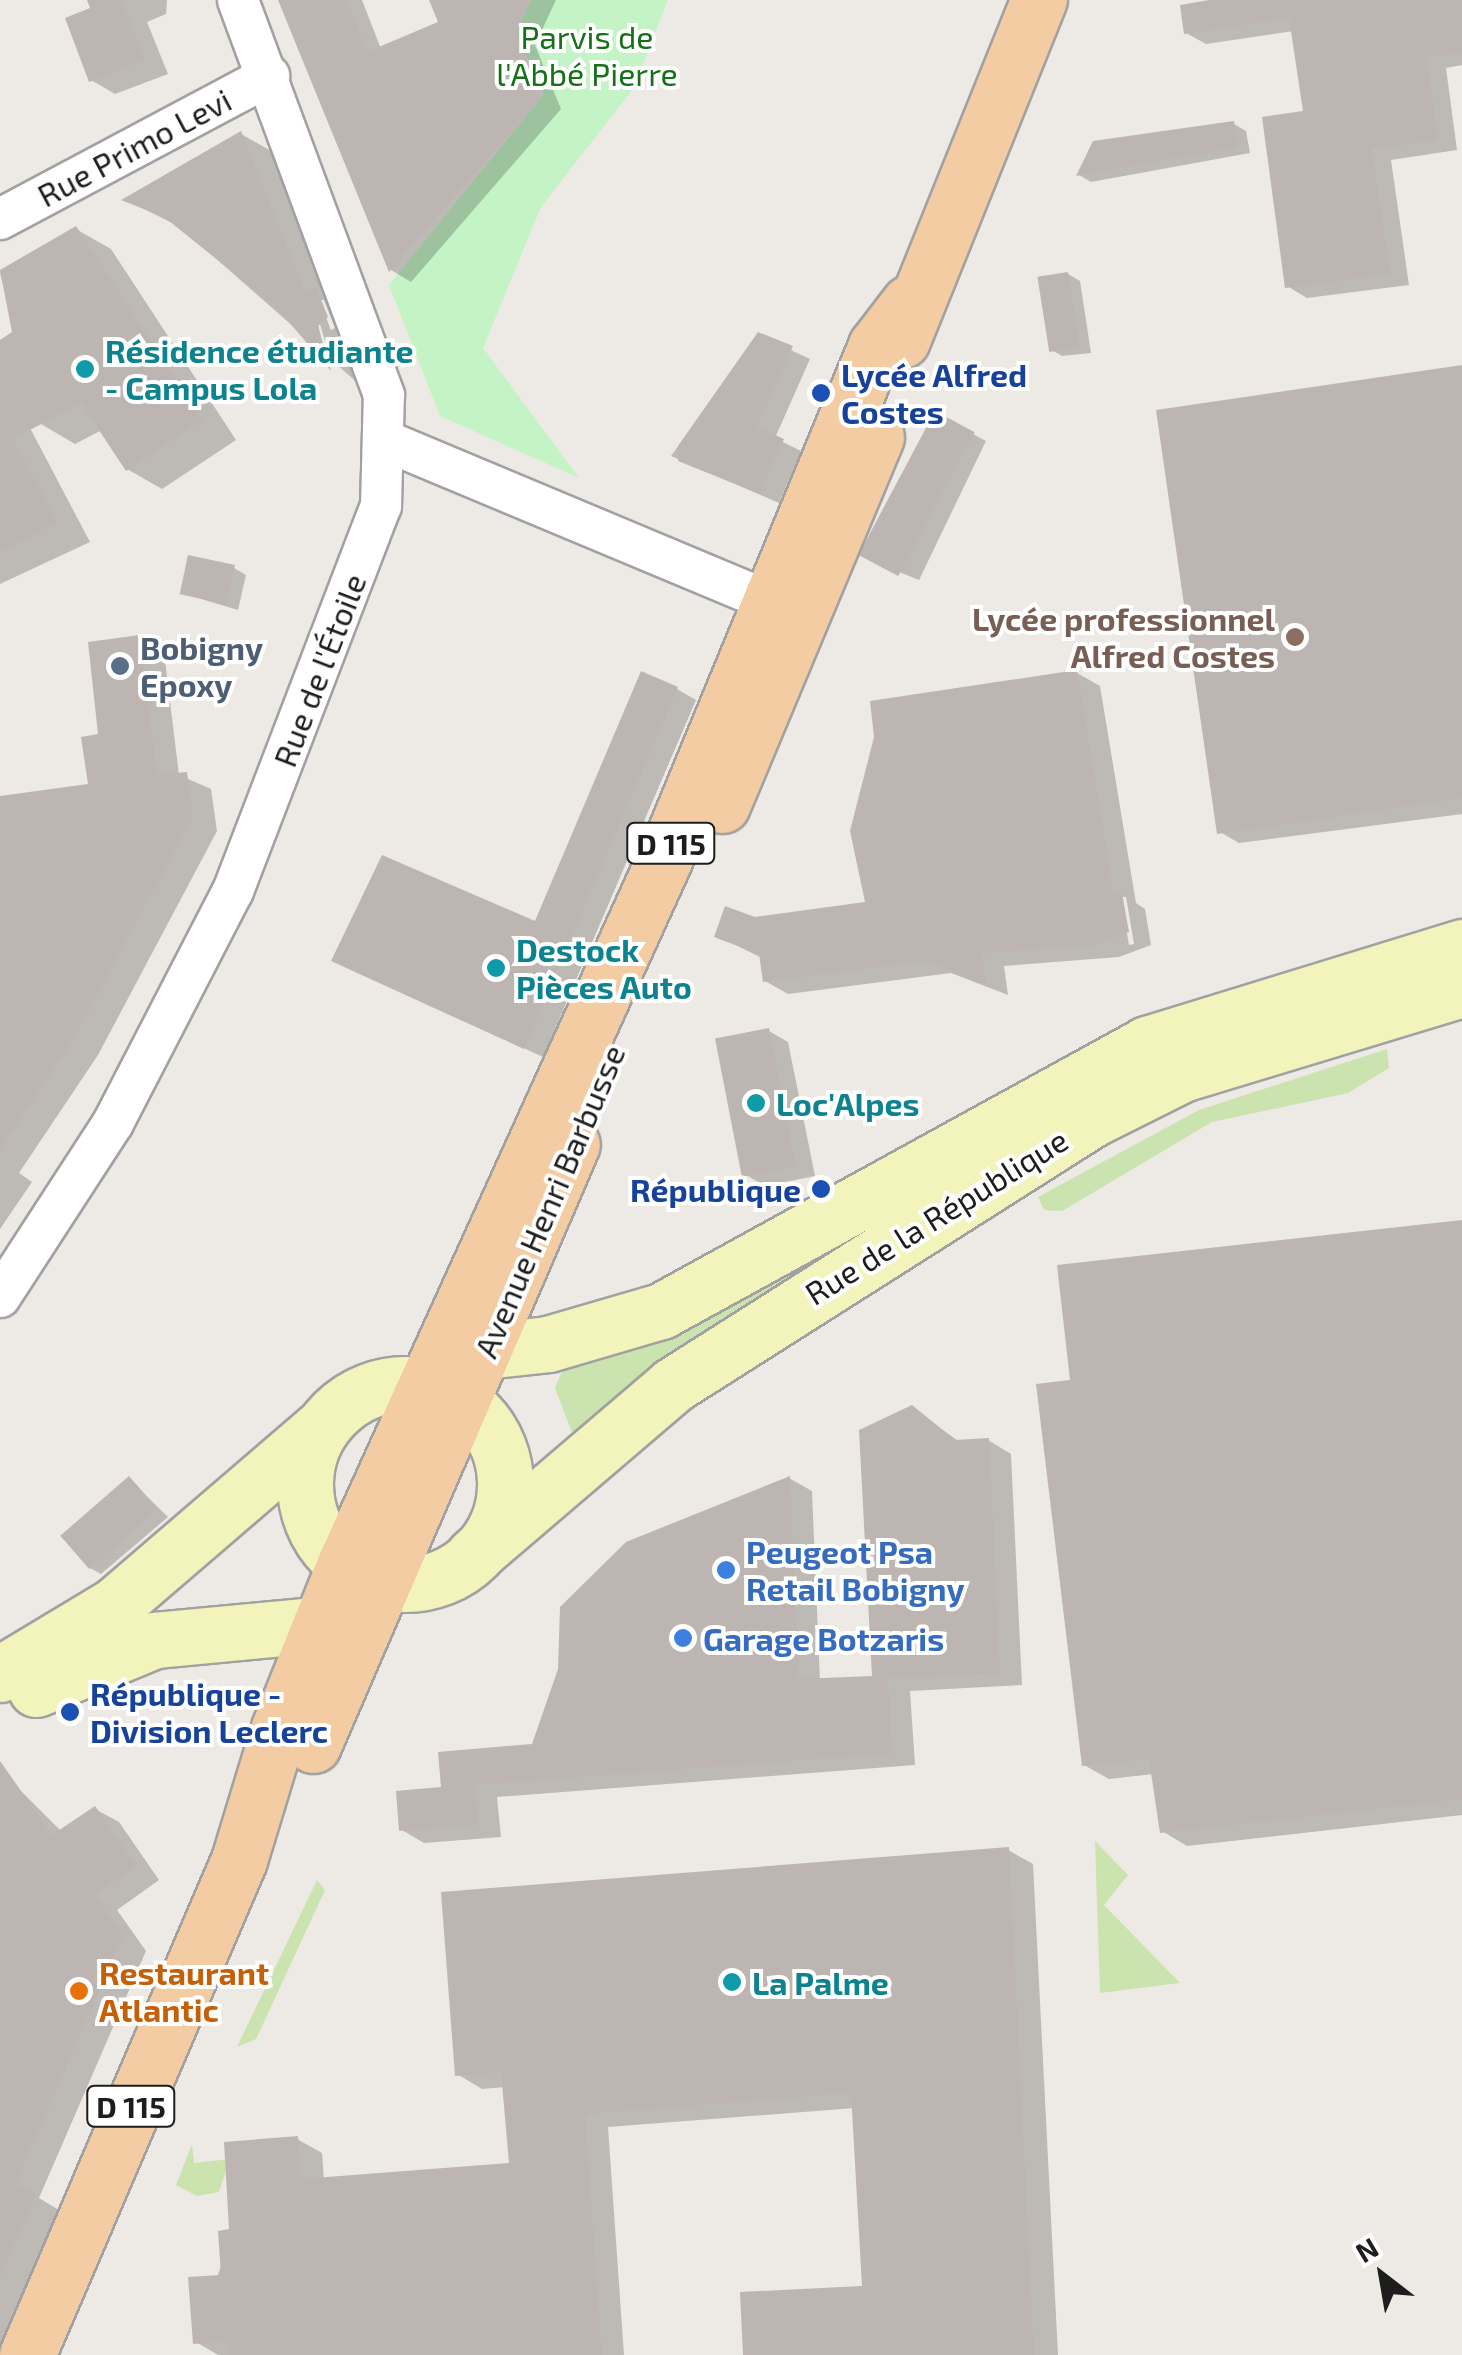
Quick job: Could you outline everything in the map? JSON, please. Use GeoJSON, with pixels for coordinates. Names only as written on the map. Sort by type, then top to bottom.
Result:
{"type":"FeatureCollection","features":[{"type":"Feature","properties":{"kind":"main road","name":"Avenue Henri Barbusse"},"geometry":{"type":"LineString","coordinates":[[485,1351],[786,608],[876,346],[909,302],[1039,0]]}},
{"type":"Feature","properties":{"kind":"main road","name":"Avenue Henri Barbusse"},"geometry":{"type":"LineString","coordinates":[[239,1860],[304,1766],[364,1573],[444,1392],[663,862],[786,608]]}},
{"type":"Feature","properties":{"kind":"main road","name":"Rue de la République"},"geometry":{"type":"LineString","coordinates":[[0,1674],[115,1605],[330,1422],[384,1388],[444,1392],[485,1351],[592,1334],[660,1310],[1147,1044],[1462,947]]}},
{"type":"Feature","properties":{"kind":"main road","name":"Rue de la République"},"geometry":{"type":"LineString","coordinates":[[364,1573],[432,1580],[473,1556],[674,1385],[1094,1118],[1182,1074],[1462,989]]}},
{"type":"Feature","properties":{"kind":"main road"},"geometry":{"type":"LineString","coordinates":[[444,1392],[492,1434],[505,1476],[498,1520],[473,1556]]}},
{"type":"Feature","properties":{"kind":"main road"},"geometry":{"type":"LineString","coordinates":[[0,1708],[155,1640],[323,1624],[364,1573],[317,1532],[304,1491],[310,1449],[330,1422]]}},
{"type":"Feature","properties":{"kind":"main road","name":"Avenue Henri Barbusse"},"geometry":{"type":"LineString","coordinates":[[28,2355],[239,1860],[278,1728],[323,1624]]}},
{"type":"Feature","properties":{"kind":"street","name":"Rue de l'Étoile"},"geometry":{"type":"LineString","coordinates":[[0,1298],[113,1124],[232,892],[381,506],[386,442],[384,396],[238,0]]}},
{"type":"Feature","properties":{"kind":"street","name":"Rue Primo Levi"},"geometry":{"type":"LineString","coordinates":[[0,219],[269,76]]}},
{"type":"Feature","properties":{"kind":"street"},"geometry":{"type":"LineString","coordinates":[[386,442],[786,608]]}},
{"type":"Feature","properties":{"kind":"green space","name":"Parvis de l'Abbé Pierre"},"geometry":{"type":"Polygon","coordinates":[[[531,0],[668,0],[633,89],[541,207],[483,348],[579,478],[440,416],[389,285],[544,94],[516,33],[531,0]]]}},
{"type":"Feature","properties":{"kind":"green space"},"geometry":{"type":"Polygon","coordinates":[[[1236,1041],[576,1443],[555,1388],[569,1354],[1236,1041]]]}},
{"type":"Feature","properties":{"kind":"green space"},"geometry":{"type":"Polygon","coordinates":[[[1387,1049],[1389,1068],[1348,1093],[1212,1122],[1062,1211],[1044,1210],[1038,1197],[1199,1110],[1387,1049]]]}},
{"type":"Feature","properties":{"kind":"green space"},"geometry":{"type":"Polygon","coordinates":[[[1095,1841],[1128,1875],[1104,1905],[1180,1983],[1100,1993],[1095,1841]]]}},
{"type":"Feature","properties":{"kind":"green space"},"geometry":{"type":"Polygon","coordinates":[[[317,1880],[325,1890],[256,2039],[237,2047],[317,1880]]]}},
{"type":"Feature","properties":{"kind":"green space"},"geometry":{"type":"Polygon","coordinates":[[[192,2144],[194,2163],[230,2159],[219,2192],[197,2196],[176,2185],[192,2144]]]}},
{"type":"Feature","properties":{"kind":"building"},"geometry":{"type":"Polygon","coordinates":[[[87,0],[121,0],[145,60],[89,82],[65,18],[90,8],[87,0]]]}},
{"type":"Feature","properties":{"kind":"building"},"geometry":{"type":"Polygon","coordinates":[[[278,0],[347,0],[367,52],[438,22],[429,0],[530,0],[516,32],[541,97],[389,272],[278,0]]]}},
{"type":"Feature","properties":{"kind":"building"},"geometry":{"type":"Polygon","coordinates":[[[1209,0],[1462,0],[1462,53],[1427,57],[1438,140],[1372,149],[1390,274],[1285,288],[1262,117],[1303,111],[1289,18],[1184,34],[1180,5],[1209,0]]]}},
{"type":"Feature","properties":{"kind":"building"},"geometry":{"type":"Polygon","coordinates":[[[1234,121],[1238,147],[1076,176],[1093,141],[1234,121]]]}},
{"type":"Feature","properties":{"kind":"building"},"geometry":{"type":"Polygon","coordinates":[[[241,131],[305,292],[316,287],[328,317],[318,326],[331,371],[275,306],[164,217],[121,200],[241,131]]]}},
{"type":"Feature","properties":{"kind":"building","name":"Résidence étudiante - Campus Lola"},"geometry":{"type":"Polygon","coordinates":[[[76,226],[203,420],[126,471],[81,403],[13,439],[57,522],[0,552],[0,340],[12,332],[0,270],[76,226]]]}},
{"type":"Feature","properties":{"kind":"building"},"geometry":{"type":"Polygon","coordinates":[[[1068,272],[1080,347],[1049,352],[1037,277],[1068,272]]]}},
{"type":"Feature","properties":{"kind":"building"},"geometry":{"type":"Polygon","coordinates":[[[758,332],[793,346],[757,427],[784,439],[760,494],[678,461],[678,446],[758,332]]]}},
{"type":"Feature","properties":{"kind":"building"},"geometry":{"type":"Polygon","coordinates":[[[1462,365],[1462,798],[1217,834],[1156,410],[1462,365]]]}},
{"type":"Feature","properties":{"kind":"building"},"geometry":{"type":"Polygon","coordinates":[[[935,411],[975,432],[898,576],[858,555],[935,411]]]}},
{"type":"Feature","properties":{"kind":"building"},"geometry":{"type":"Polygon","coordinates":[[[188,555],[235,565],[227,604],[180,594],[188,555]]]}},
{"type":"Feature","properties":{"kind":"building"},"geometry":{"type":"Polygon","coordinates":[[[140,635],[157,775],[187,772],[193,817],[73,1040],[0,1151],[0,796],[88,784],[81,737],[98,734],[88,642],[140,635]]]}},
{"type":"Feature","properties":{"kind":"building"},"geometry":{"type":"Polygon","coordinates":[[[1077,670],[1114,894],[1122,893],[1129,932],[1095,945],[982,953],[986,985],[926,961],[763,982],[759,954],[714,937],[725,906],[755,917],[865,902],[850,831],[874,737],[870,701],[1077,670]]]}},
{"type":"Feature","properties":{"kind":"building"},"geometry":{"type":"Polygon","coordinates":[[[641,671],[678,687],[524,1049],[331,961],[382,855],[535,921],[641,671]]]}},
{"type":"Feature","properties":{"kind":"building","name":"Loc'Alpes"},"geometry":{"type":"Polygon","coordinates":[[[769,1028],[796,1166],[742,1177],[715,1038],[769,1028]]]}},
{"type":"Feature","properties":{"kind":"building"},"geometry":{"type":"Polygon","coordinates":[[[1462,1220],[1462,1799],[1160,1833],[1149,1759],[1082,1766],[1036,1384],[1070,1380],[1057,1265],[1462,1220]]]}},
{"type":"Feature","properties":{"kind":"building"},"geometry":{"type":"Polygon","coordinates":[[[912,1405],[955,1440],[989,1438],[1000,1673],[888,1679],[892,1753],[475,1785],[479,1825],[399,1831],[396,1791],[441,1787],[438,1752],[532,1744],[558,1669],[560,1607],[626,1542],[790,1476],[799,1679],[872,1676],[859,1430],[912,1405]]]}},
{"type":"Feature","properties":{"kind":"building"},"geometry":{"type":"Polygon","coordinates":[[[129,1476],[158,1509],[89,1569],[60,1536],[129,1476]]]}},
{"type":"Feature","properties":{"kind":"building"},"geometry":{"type":"Polygon","coordinates":[[[0,1761],[52,1835],[95,1806],[137,1866],[95,1895],[123,1936],[15,2185],[37,2194],[0,2277],[0,1761]]]}},
{"type":"Feature","properties":{"kind":"building"},"geometry":{"type":"Polygon","coordinates":[[[1009,1847],[1034,2355],[743,2355],[740,2292],[862,2286],[851,2093],[585,2114],[602,2355],[228,2355],[227,2341],[193,2344],[188,2277],[221,2275],[218,2231],[229,2229],[224,2142],[298,2136],[301,2179],[509,2163],[501,2072],[455,2076],[441,1892],[1009,1847]]]}},
{"type":"Feature","properties":{"kind":"place","name":"Résidence étudiante - Campus Lola"},"geometry":{"type":"Point","coordinates":[85,369]}},
{"type":"Feature","properties":{"kind":"place","name":"Lycée Alfred Costes"},"geometry":{"type":"Point","coordinates":[821,393]}},
{"type":"Feature","properties":{"kind":"place","name":"Lycée professionnel Alfred Costes"},"geometry":{"type":"Point","coordinates":[1295,637]}},
{"type":"Feature","properties":{"kind":"place","name":"Bobigny Epoxy"},"geometry":{"type":"Point","coordinates":[120,666]}},
{"type":"Feature","properties":{"kind":"place","name":"Destock Pièces Auto"},"geometry":{"type":"Point","coordinates":[496,968]}},
{"type":"Feature","properties":{"kind":"place","name":"Loc'Alpes"},"geometry":{"type":"Point","coordinates":[756,1103]}},
{"type":"Feature","properties":{"kind":"place","name":"République"},"geometry":{"type":"Point","coordinates":[821,1189]}},
{"type":"Feature","properties":{"kind":"place","name":"Peugeot Psa Retail Bobigny"},"geometry":{"type":"Point","coordinates":[726,1570]}},
{"type":"Feature","properties":{"kind":"place","name":"Garage Botzaris"},"geometry":{"type":"Point","coordinates":[683,1638]}},
{"type":"Feature","properties":{"kind":"place","name":"République - Division Leclerc"},"geometry":{"type":"Point","coordinates":[70,1712]}},
{"type":"Feature","properties":{"kind":"place","name":"La Palme"},"geometry":{"type":"Point","coordinates":[732,1982]}},
{"type":"Feature","properties":{"kind":"place","name":"Restaurant Atlantic"},"geometry":{"type":"Point","coordinates":[79,1991]}}]}
